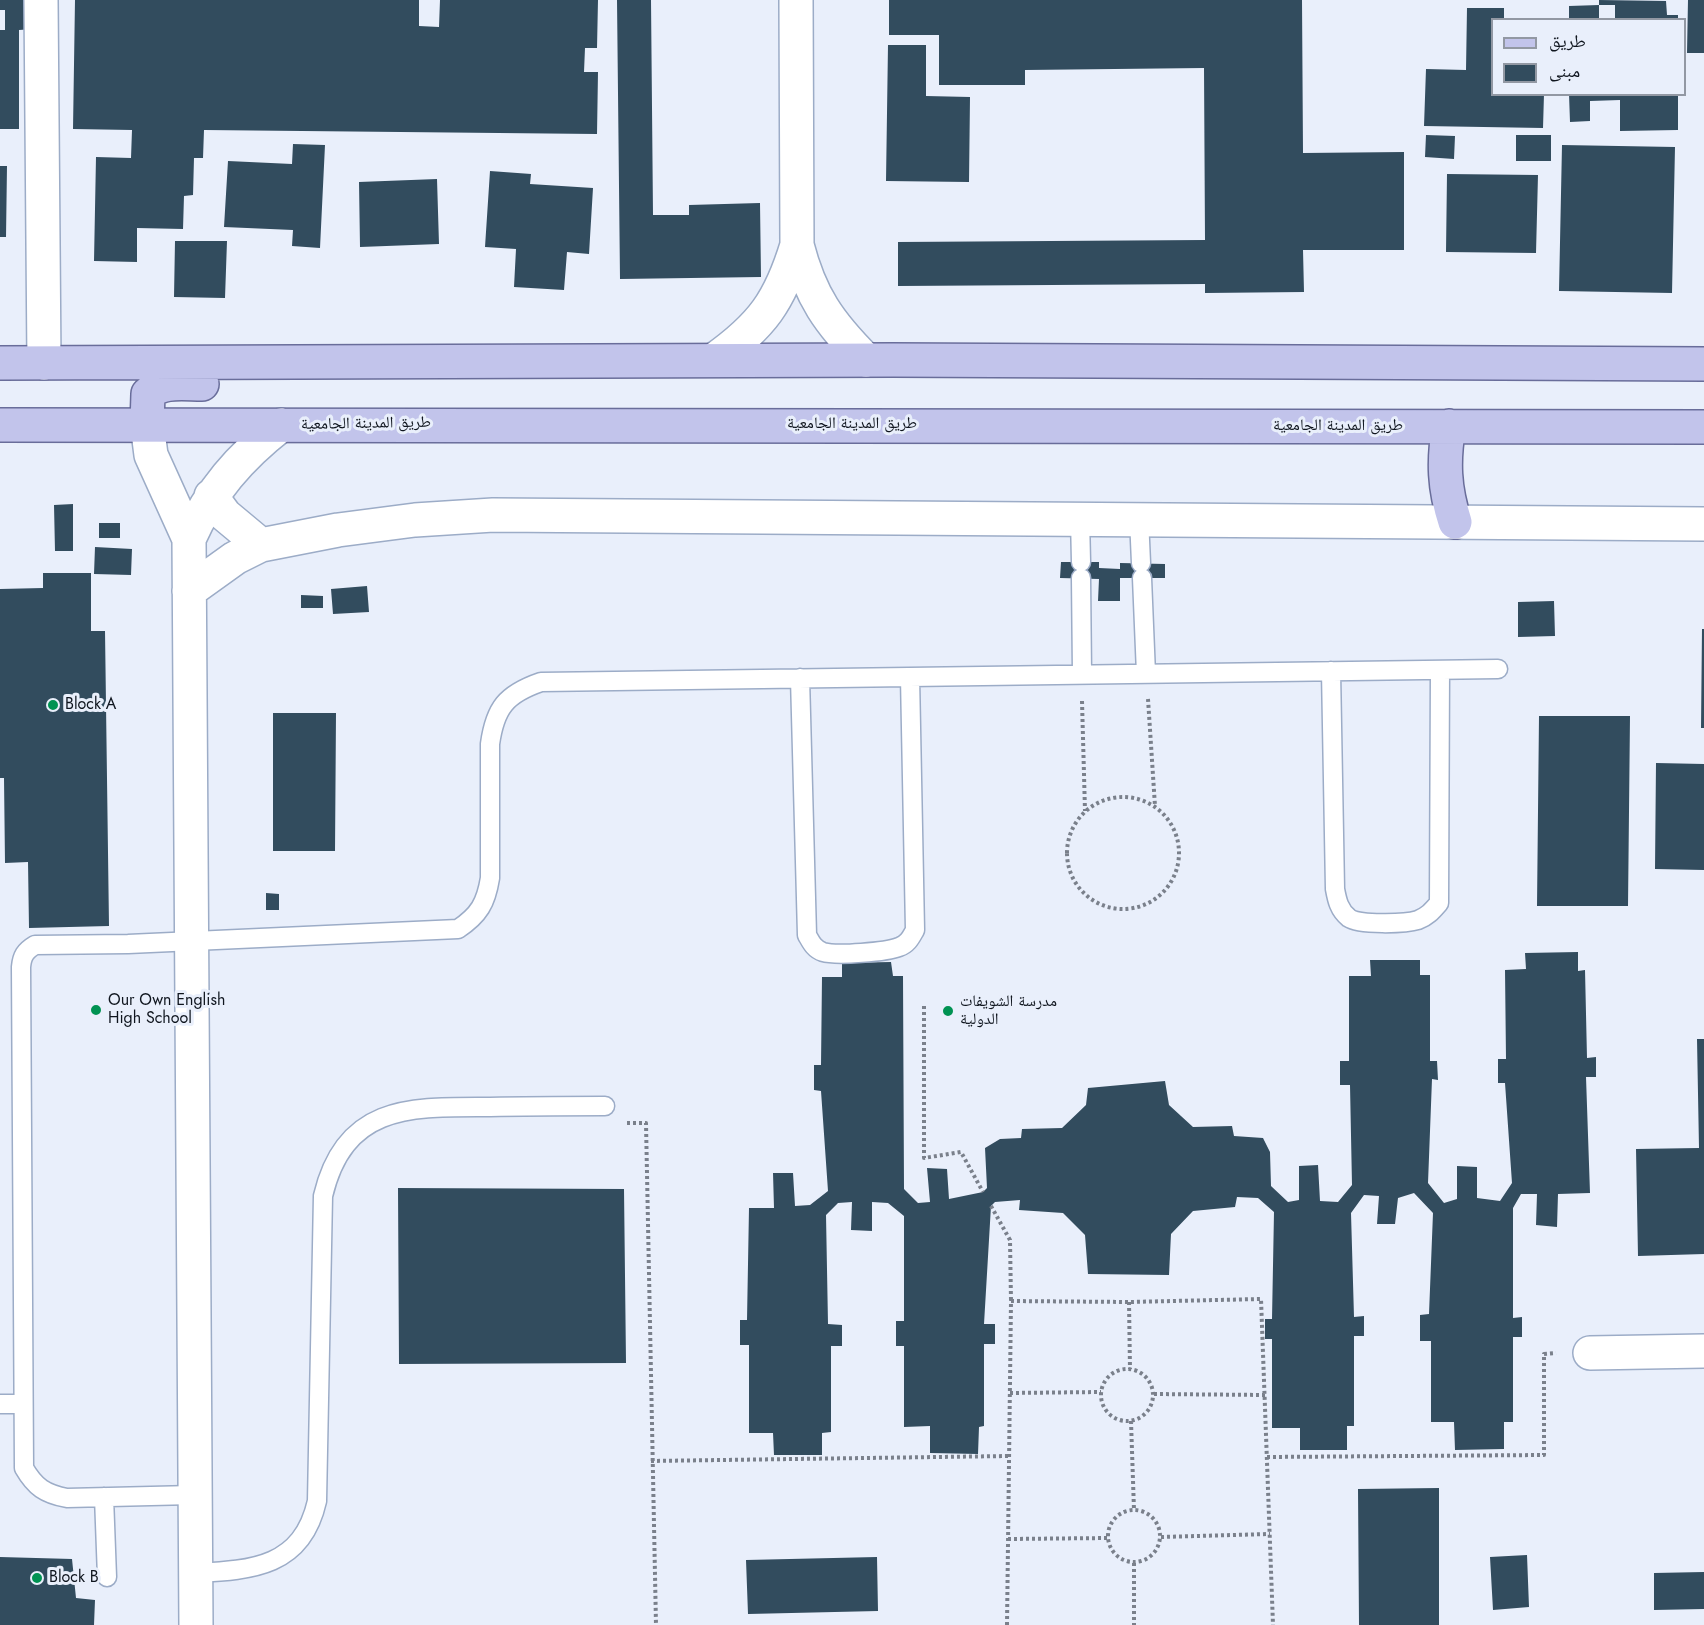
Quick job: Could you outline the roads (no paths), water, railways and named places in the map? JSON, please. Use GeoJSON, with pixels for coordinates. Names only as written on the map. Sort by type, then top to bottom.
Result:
{"type":"FeatureCollection","features":[{"type":"Feature","properties":{"kind":"main road"},"geometry":{"type":"LineString","coordinates":[[0,363],[866,360],[1704,364]]}},
{"type":"Feature","properties":{"kind":"main road"},"geometry":{"type":"LineString","coordinates":[[147,424],[148,394],[164,384],[317,382],[360,371],[381,362]]}},
{"type":"Feature","properties":{"kind":"main road","name":"طريق المدينة الجامعية"},"geometry":{"type":"LineString","coordinates":[[0,425],[439,423],[1704,427]]}},
{"type":"Feature","properties":{"kind":"main road"},"geometry":{"type":"LineString","coordinates":[[1449,426],[1444,452],[1444,478],[1455,522]]}},
{"type":"Feature","properties":{"kind":"street"},"geometry":{"type":"LineString","coordinates":[[41,0],[44,363]]}},
{"type":"Feature","properties":{"kind":"street"},"geometry":{"type":"LineString","coordinates":[[796,0],[797,245],[806,278],[820,308],[841,335],[866,360]]}},
{"type":"Feature","properties":{"kind":"street"},"geometry":{"type":"LineString","coordinates":[[714,360],[744,339],[768,311],[786,279],[797,245]]}},
{"type":"Feature","properties":{"kind":"street"},"geometry":{"type":"LineString","coordinates":[[147,424],[151,455],[189,539],[193,1495],[196,1625]]}},
{"type":"Feature","properties":{"kind":"street"},"geometry":{"type":"LineString","coordinates":[[189,539],[211,496],[239,461],[281,425]]}},
{"type":"Feature","properties":{"kind":"street"},"geometry":{"type":"LineString","coordinates":[[211,496],[225,515],[261,545]]}},
{"type":"Feature","properties":{"kind":"street"},"geometry":{"type":"LineString","coordinates":[[189,591],[235,558],[261,545],[338,530],[415,520],[493,515],[1139,518],[1704,524]]}},
{"type":"Feature","properties":{"kind":"street"},"geometry":{"type":"LineString","coordinates":[[1590,1353],[1704,1351]]}},
{"type":"Feature","properties":{"kind":"lane"},"geometry":{"type":"LineString","coordinates":[[1080,518],[1082,674]]}},
{"type":"Feature","properties":{"kind":"lane"},"geometry":{"type":"LineString","coordinates":[[1139,518],[1146,674]]}},
{"type":"Feature","properties":{"kind":"lane"},"geometry":{"type":"LineString","coordinates":[[193,1495],[67,1498],[48,1495],[34,1484],[24,1468],[22,958],[27,950],[35,945],[458,929],[476,917],[487,899],[490,878],[490,744],[493,722],[504,703],[520,689],[541,682],[1498,669]]}},
{"type":"Feature","properties":{"kind":"lane"},"geometry":{"type":"LineString","coordinates":[[1332,671],[1335,889],[1339,906],[1350,919],[1366,923],[1415,921],[1429,915],[1439,903],[1440,670]]}},
{"type":"Feature","properties":{"kind":"lane"},"geometry":{"type":"LineString","coordinates":[[800,678],[807,934],[812,945],[822,951],[834,953],[901,947],[910,940],[915,930],[910,676]]}},
{"type":"Feature","properties":{"kind":"lane"},"geometry":{"type":"LineString","coordinates":[[196,1573],[242,1570],[277,1559],[292,1549],[313,1519],[317,1501],[323,1196],[334,1163],[345,1147],[374,1121],[410,1108],[605,1106]]}},
{"type":"Feature","properties":{"kind":"lane"},"geometry":{"type":"LineString","coordinates":[[0,1404],[22,1404]]}},
{"type":"Feature","properties":{"kind":"lane"},"geometry":{"type":"LineString","coordinates":[[104,1497],[107,1577]]}},
{"type":"Feature","properties":{"kind":"place","name":"Block A"},"geometry":{"type":"Point","coordinates":[53,705]}},
{"type":"Feature","properties":{"kind":"place","name":"Our Own English High School"},"geometry":{"type":"Point","coordinates":[96,1010]}},
{"type":"Feature","properties":{"kind":"place","name":"مدرسة الشويفات الدولية"},"geometry":{"type":"Point","coordinates":[948,1011]}},
{"type":"Feature","properties":{"kind":"place","name":"Block B"},"geometry":{"type":"Point","coordinates":[37,1578]}}]}
